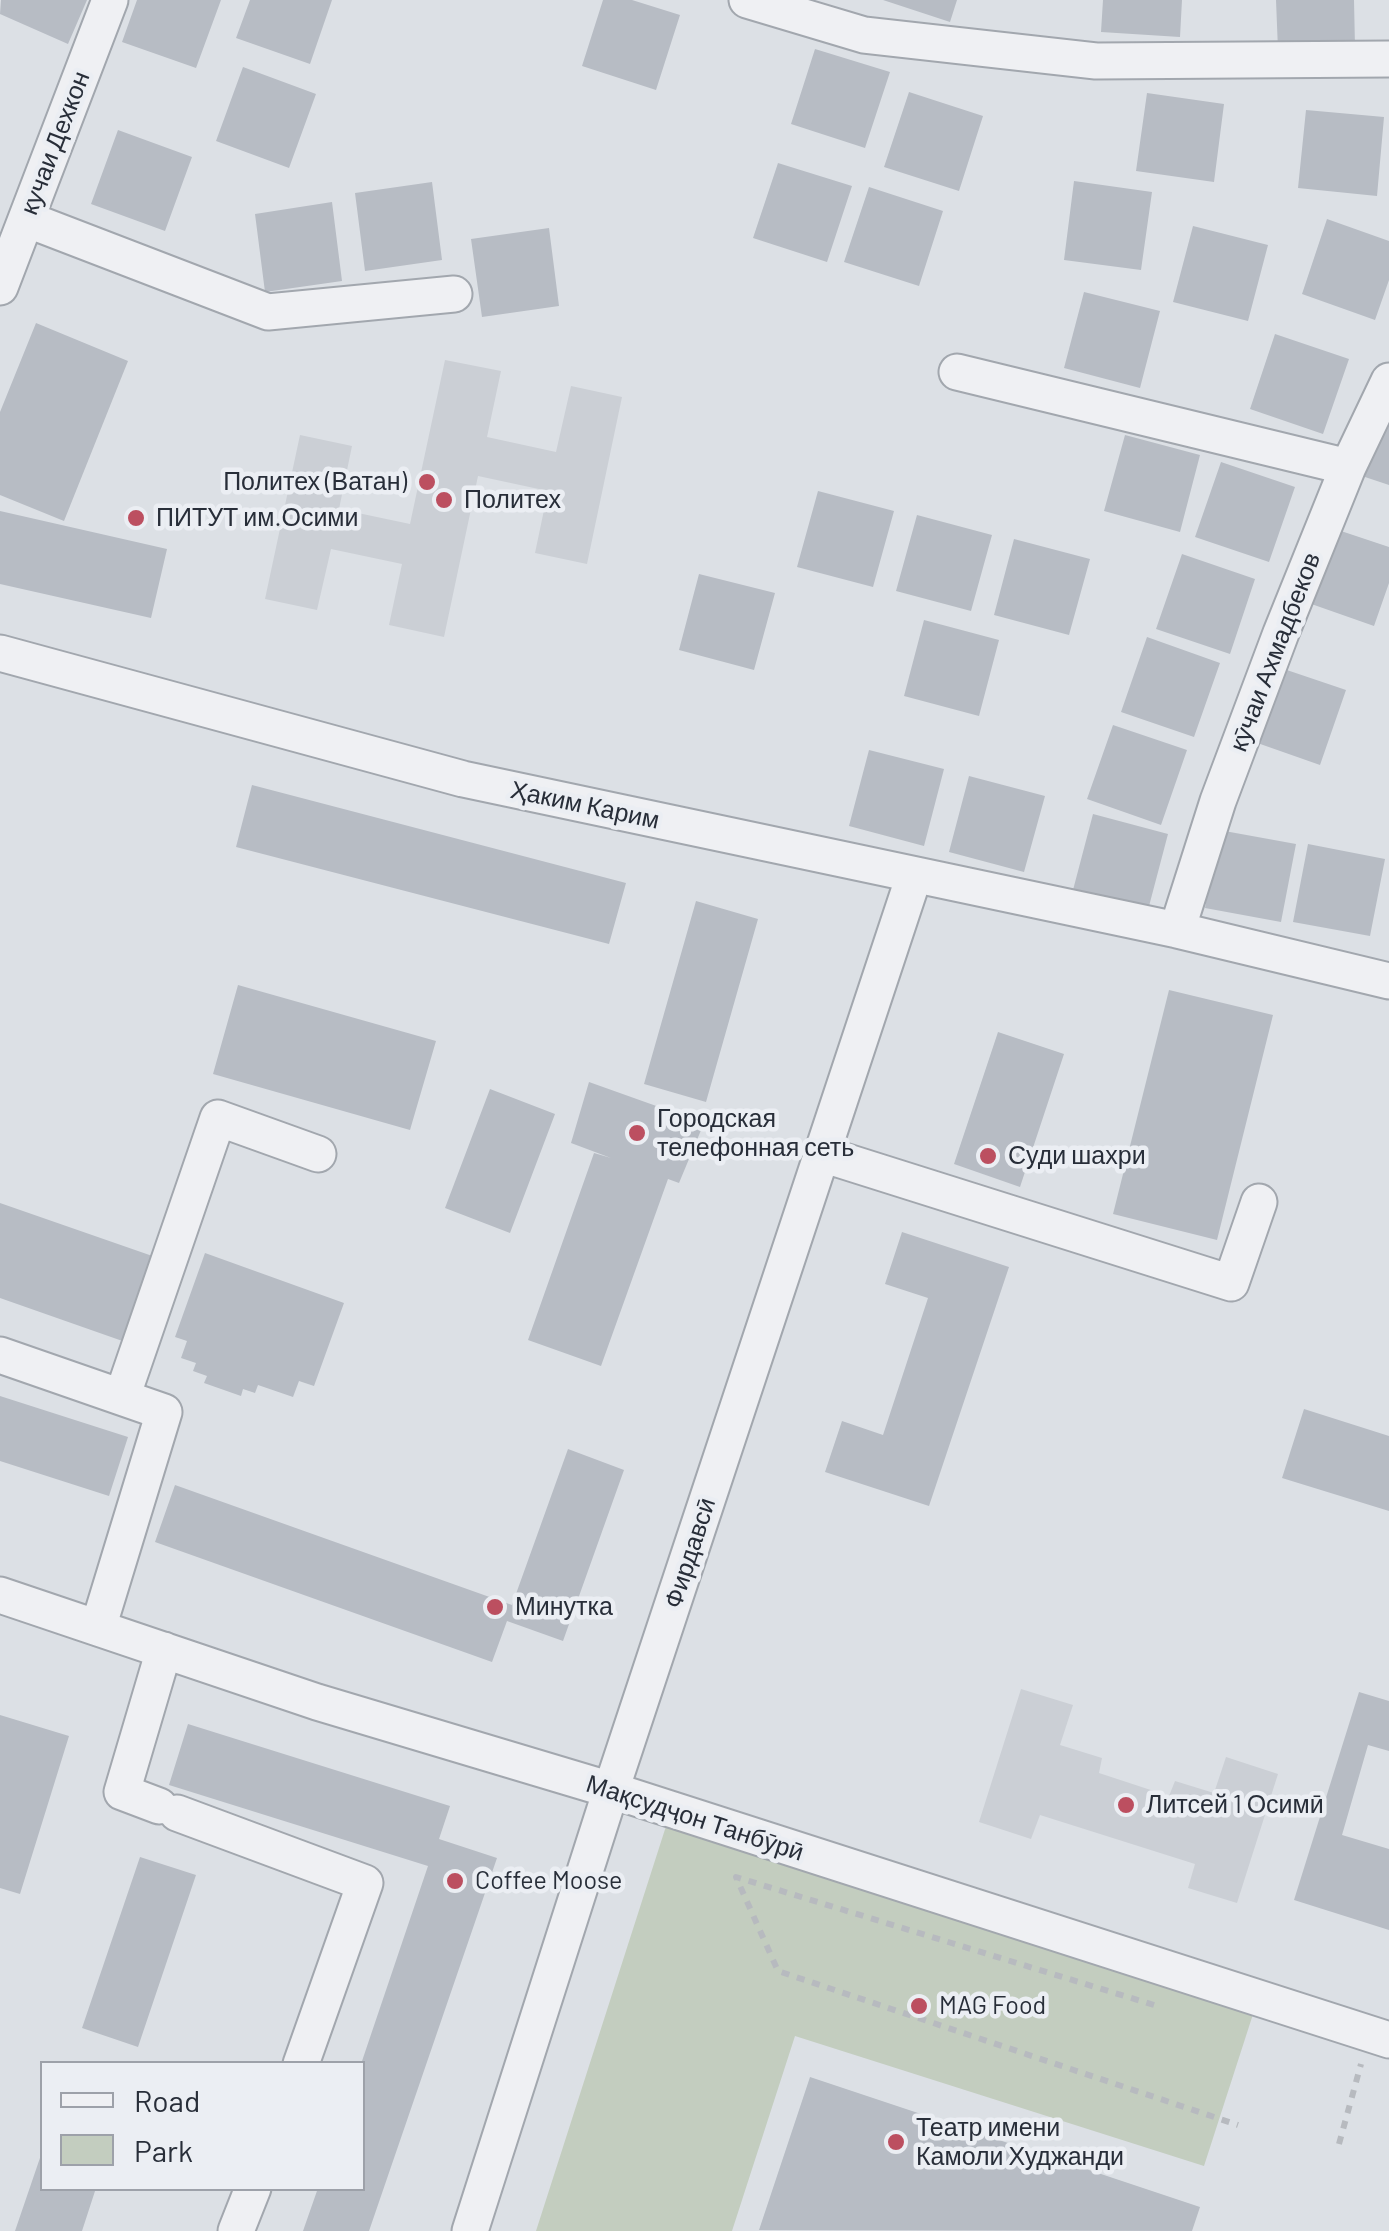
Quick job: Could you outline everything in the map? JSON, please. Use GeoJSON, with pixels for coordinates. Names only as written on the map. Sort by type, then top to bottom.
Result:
{"type":"FeatureCollection","features":[{"type":"Feature","properties":{"kind":"street","name":"кучаи Дехкон"},"geometry":{"type":"LineString","coordinates":[[0,287],[110,0]]}},
{"type":"Feature","properties":{"kind":"street"},"geometry":{"type":"LineString","coordinates":[[747,0],[864,34],[1096,61],[1389,60]]}},
{"type":"Feature","properties":{"kind":"street"},"geometry":{"type":"LineString","coordinates":[[26,218],[268,312],[454,294]]}},
{"type":"Feature","properties":{"kind":"street"},"geometry":{"type":"LineString","coordinates":[[957,372],[1348,466]]}},
{"type":"Feature","properties":{"kind":"street","name":"кӯчаи Ахмадбеков"},"geometry":{"type":"LineString","coordinates":[[1177,930],[1218,802],[1348,466],[1389,381]]}},
{"type":"Feature","properties":{"kind":"street","name":"Ҳаким Карим"},"geometry":{"type":"LineString","coordinates":[[0,653],[464,779],[1177,930],[1389,981]]}},
{"type":"Feature","properties":{"kind":"street","name":"Фирдавсӣ"},"geometry":{"type":"LineString","coordinates":[[470,2231],[611,1790],[914,876]]}},
{"type":"Feature","properties":{"kind":"street"},"geometry":{"type":"LineString","coordinates":[[122,1397],[218,1118],[318,1154]]}},
{"type":"Feature","properties":{"kind":"street"},"geometry":{"type":"LineString","coordinates":[[822,1154],[1231,1283],[1259,1202]]}},
{"type":"Feature","properties":{"kind":"street"},"geometry":{"type":"LineString","coordinates":[[0,1356],[164,1412],[98,1628]]}},
{"type":"Feature","properties":{"kind":"street","name":"Мақсудҷон Танбӯрӣ"},"geometry":{"type":"LineString","coordinates":[[0,1595],[1379,2037]]}},
{"type":"Feature","properties":{"kind":"street"},"geometry":{"type":"LineString","coordinates":[[164,1650],[122,1792],[365,1883],[301,2061]]}},
{"type":"Feature","properties":{"kind":"street"},"geometry":{"type":"LineString","coordinates":[[236,2231],[252,2191]]}},
{"type":"Feature","properties":{"kind":"path"},"geometry":{"type":"LineString","coordinates":[[1171,2010],[736,1876],[778,1971],[1238,2125]]}},
{"type":"Feature","properties":{"kind":"path"},"geometry":{"type":"LineString","coordinates":[[1339,2144],[1360,2069],[1379,2037]]}},
{"type":"Feature","properties":{"kind":"path"},"geometry":{"type":"LineString","coordinates":[[1341,2063],[1374,2074]]}},
{"type":"Feature","properties":{"kind":"shaded area","name":"Политех"},"geometry":{"type":"Polygon","coordinates":[[[445,360],[501,371],[487,437],[556,452],[571,386],[622,397],[587,564],[535,553],[548,491],[478,476],[444,637],[389,625],[402,564],[331,549],[317,610],[265,599],[300,435],[352,446],[339,509],[410,524],[445,360]]]}},
{"type":"Feature","properties":{"kind":"shaded area","name":"Литсей 1 Осимӣ"},"geometry":{"type":"Polygon","coordinates":[[[1021,1689],[1073,1705],[1060,1745],[1102,1758],[1099,1773],[1169,1796],[1175,1781],[1214,1793],[1226,1757],[1278,1774],[1237,1903],[1188,1888],[1195,1864],[1040,1815],[1031,1839],[979,1822],[1021,1689]]]}},
{"type":"Feature","properties":{"kind":"green space"},"geometry":{"type":"Polygon","coordinates":[[[668,1820],[1255,2008],[1204,2166],[795,2036],[732,2231],[536,2231],[668,1820]]]}},
{"type":"Feature","properties":{"kind":"building"},"geometry":{"type":"Polygon","coordinates":[[[1,0],[87,0],[68,44],[0,14],[1,0]]]}},
{"type":"Feature","properties":{"kind":"building"},"geometry":{"type":"Polygon","coordinates":[[[137,0],[221,0],[196,68],[122,42],[137,0]]]}},
{"type":"Feature","properties":{"kind":"building"},"geometry":{"type":"Polygon","coordinates":[[[250,0],[332,0],[310,64],[236,38],[250,0]]]}},
{"type":"Feature","properties":{"kind":"building"},"geometry":{"type":"Polygon","coordinates":[[[603,0],[632,0],[680,15],[656,90],[582,66],[603,0]]]}},
{"type":"Feature","properties":{"kind":"building"},"geometry":{"type":"Polygon","coordinates":[[[883,0],[957,0],[950,22],[883,0]]]}},
{"type":"Feature","properties":{"kind":"building"},"geometry":{"type":"Polygon","coordinates":[[[1103,0],[1182,0],[1180,37],[1101,32],[1103,0]]]}},
{"type":"Feature","properties":{"kind":"building"},"geometry":{"type":"Polygon","coordinates":[[[1276,0],[1354,0],[1355,47],[1278,50],[1276,0]]]}},
{"type":"Feature","properties":{"kind":"building"},"geometry":{"type":"Polygon","coordinates":[[[815,49],[890,72],[865,148],[791,124],[815,49]]]}},
{"type":"Feature","properties":{"kind":"building"},"geometry":{"type":"Polygon","coordinates":[[[243,67],[316,94],[289,168],[216,141],[243,67]]]}},
{"type":"Feature","properties":{"kind":"building"},"geometry":{"type":"Polygon","coordinates":[[[909,92],[983,116],[959,191],[884,167],[909,92]]]}},
{"type":"Feature","properties":{"kind":"building"},"geometry":{"type":"Polygon","coordinates":[[[1147,93],[1224,104],[1214,182],[1136,171],[1147,93]]]}},
{"type":"Feature","properties":{"kind":"building"},"geometry":{"type":"Polygon","coordinates":[[[1306,110],[1384,117],[1377,196],[1298,188],[1306,110]]]}},
{"type":"Feature","properties":{"kind":"building"},"geometry":{"type":"Polygon","coordinates":[[[118,130],[192,157],[165,231],[91,204],[118,130]]]}},
{"type":"Feature","properties":{"kind":"building"},"geometry":{"type":"Polygon","coordinates":[[[778,163],[852,186],[827,262],[753,238],[778,163]]]}},
{"type":"Feature","properties":{"kind":"building"},"geometry":{"type":"Polygon","coordinates":[[[1074,181],[1152,192],[1141,270],[1064,260],[1074,181]]]}},
{"type":"Feature","properties":{"kind":"building"},"geometry":{"type":"Polygon","coordinates":[[[432,182],[442,260],[365,271],[355,193],[432,182]]]}},
{"type":"Feature","properties":{"kind":"building"},"geometry":{"type":"Polygon","coordinates":[[[869,187],[943,211],[919,286],[844,262],[869,187]]]}},
{"type":"Feature","properties":{"kind":"building"},"geometry":{"type":"Polygon","coordinates":[[[332,202],[342,281],[265,292],[255,214],[332,202]]]}},
{"type":"Feature","properties":{"kind":"building"},"geometry":{"type":"Polygon","coordinates":[[[1327,219],[1389,241],[1389,280],[1375,320],[1302,294],[1327,219]]]}},
{"type":"Feature","properties":{"kind":"building"},"geometry":{"type":"Polygon","coordinates":[[[1193,226],[1268,245],[1248,321],[1173,302],[1193,226]]]}},
{"type":"Feature","properties":{"kind":"building"},"geometry":{"type":"Polygon","coordinates":[[[549,228],[559,306],[482,317],[471,239],[549,228]]]}},
{"type":"Feature","properties":{"kind":"building"},"geometry":{"type":"Polygon","coordinates":[[[1084,292],[1160,311],[1140,388],[1064,368],[1084,292]]]}},
{"type":"Feature","properties":{"kind":"building"},"geometry":{"type":"Polygon","coordinates":[[[36,323],[128,361],[64,521],[0,495],[0,412],[36,323]]]}},
{"type":"Feature","properties":{"kind":"building"},"geometry":{"type":"Polygon","coordinates":[[[1275,334],[1349,359],[1323,434],[1250,409],[1275,334]]]}},
{"type":"Feature","properties":{"kind":"building"},"geometry":{"type":"Polygon","coordinates":[[[1389,400],[1389,485],[1362,476],[1389,400]]]}},
{"type":"Feature","properties":{"kind":"building"},"geometry":{"type":"Polygon","coordinates":[[[1125,435],[1200,455],[1180,532],[1104,511],[1125,435]]]}},
{"type":"Feature","properties":{"kind":"building"},"geometry":{"type":"Polygon","coordinates":[[[1221,462],[1295,487],[1269,562],[1195,537],[1221,462]]]}},
{"type":"Feature","properties":{"kind":"building"},"geometry":{"type":"Polygon","coordinates":[[[818,491],[894,511],[873,587],[797,567],[818,491]]]}},
{"type":"Feature","properties":{"kind":"building"},"geometry":{"type":"Polygon","coordinates":[[[0,511],[167,549],[151,618],[0,584],[0,511]]]}},
{"type":"Feature","properties":{"kind":"building"},"geometry":{"type":"Polygon","coordinates":[[[917,515],[992,535],[971,611],[896,591],[917,515]]]}},
{"type":"Feature","properties":{"kind":"building"},"geometry":{"type":"Polygon","coordinates":[[[1326,526],[1389,547],[1389,583],[1374,626],[1300,600],[1326,526]]]}},
{"type":"Feature","properties":{"kind":"building"},"geometry":{"type":"Polygon","coordinates":[[[1014,539],[1090,559],[1069,635],[994,615],[1014,539]]]}},
{"type":"Feature","properties":{"kind":"building"},"geometry":{"type":"Polygon","coordinates":[[[1182,554],[1255,579],[1230,654],[1156,629],[1182,554]]]}},
{"type":"Feature","properties":{"kind":"building"},"geometry":{"type":"Polygon","coordinates":[[[699,574],[775,593],[754,670],[679,650],[699,574]]]}},
{"type":"Feature","properties":{"kind":"building"},"geometry":{"type":"Polygon","coordinates":[[[924,620],[999,640],[979,716],[904,696],[924,620]]]}},
{"type":"Feature","properties":{"kind":"building"},"geometry":{"type":"Polygon","coordinates":[[[1147,637],[1220,663],[1194,737],[1121,712],[1147,637]]]}},
{"type":"Feature","properties":{"kind":"building"},"geometry":{"type":"Polygon","coordinates":[[[1272,665],[1346,690],[1320,765],[1246,739],[1272,665]]]}},
{"type":"Feature","properties":{"kind":"building"},"geometry":{"type":"Polygon","coordinates":[[[1113,725],[1187,750],[1161,825],[1087,799],[1113,725]]]}},
{"type":"Feature","properties":{"kind":"building"},"geometry":{"type":"Polygon","coordinates":[[[869,750],[944,769],[924,846],[849,826],[869,750]]]}},
{"type":"Feature","properties":{"kind":"building"},"geometry":{"type":"Polygon","coordinates":[[[969,776],[1045,796],[1024,872],[949,852],[969,776]]]}},
{"type":"Feature","properties":{"kind":"building"},"geometry":{"type":"Polygon","coordinates":[[[252,785],[626,883],[609,944],[236,847],[252,785]]]}},
{"type":"Feature","properties":{"kind":"building"},"geometry":{"type":"Polygon","coordinates":[[[1093,814],[1168,834],[1148,910],[1073,890],[1093,814]]]}},
{"type":"Feature","properties":{"kind":"building"},"geometry":{"type":"Polygon","coordinates":[[[1219,830],[1296,844],[1281,922],[1205,908],[1219,830]]]}},
{"type":"Feature","properties":{"kind":"building"},"geometry":{"type":"Polygon","coordinates":[[[1308,844],[1385,859],[1370,936],[1293,922],[1308,844]]]}},
{"type":"Feature","properties":{"kind":"building"},"geometry":{"type":"Polygon","coordinates":[[[696,901],[758,919],[706,1102],[644,1084],[696,901]]]}},
{"type":"Feature","properties":{"kind":"building"},"geometry":{"type":"Polygon","coordinates":[[[238,985],[436,1041],[410,1130],[213,1074],[238,985]]]}},
{"type":"Feature","properties":{"kind":"building"},"geometry":{"type":"Polygon","coordinates":[[[1169,990],[1273,1015],[1217,1240],[1113,1214],[1169,990]]]}},
{"type":"Feature","properties":{"kind":"building"},"geometry":{"type":"Polygon","coordinates":[[[998,1032],[1064,1054],[1020,1187],[954,1164],[998,1032]]]}},
{"type":"Feature","properties":{"kind":"building"},"geometry":{"type":"Polygon","coordinates":[[[589,1082],[704,1123],[679,1183],[668,1179],[601,1366],[528,1340],[594,1153],[611,1158],[571,1143],[589,1082]]]}},
{"type":"Feature","properties":{"kind":"building"},"geometry":{"type":"Polygon","coordinates":[[[490,1089],[555,1114],[510,1233],[445,1208],[490,1089]]]}},
{"type":"Feature","properties":{"kind":"building"},"geometry":{"type":"Polygon","coordinates":[[[0,1203],[161,1259],[131,1344],[0,1298],[0,1203]]]}},
{"type":"Feature","properties":{"kind":"building"},"geometry":{"type":"Polygon","coordinates":[[[902,1232],[1009,1267],[929,1506],[825,1472],[842,1421],[883,1435],[928,1298],[885,1284],[902,1232]]]}},
{"type":"Feature","properties":{"kind":"building"},"geometry":{"type":"Polygon","coordinates":[[[205,1253],[344,1303],[314,1386],[299,1381],[293,1397],[258,1385],[255,1393],[243,1389],[241,1396],[204,1383],[207,1376],[193,1371],[196,1363],[181,1358],[187,1341],[175,1337],[205,1253]]]}},
{"type":"Feature","properties":{"kind":"building"},"geometry":{"type":"Polygon","coordinates":[[[0,1396],[128,1437],[109,1496],[0,1461],[0,1396]]]}},
{"type":"Feature","properties":{"kind":"building"},"geometry":{"type":"Polygon","coordinates":[[[1304,1409],[1389,1436],[1389,1511],[1282,1478],[1304,1409]]]}},
{"type":"Feature","properties":{"kind":"building"},"geometry":{"type":"Polygon","coordinates":[[[568,1449],[624,1470],[563,1641],[507,1621],[492,1662],[155,1542],[175,1485],[512,1605],[568,1449]]]}},
{"type":"Feature","properties":{"kind":"building"},"geometry":{"type":"Polygon","coordinates":[[[1359,1692],[1389,1701],[1389,1751],[1368,1745],[1342,1835],[1389,1849],[1389,1930],[1294,1900],[1359,1692]]]}},
{"type":"Feature","properties":{"kind":"building"},"geometry":{"type":"Polygon","coordinates":[[[0,1715],[69,1736],[20,1894],[0,1888],[0,1715]]]}},
{"type":"Feature","properties":{"kind":"building"},"geometry":{"type":"Polygon","coordinates":[[[188,1724],[450,1806],[439,1839],[497,1858],[369,2231],[303,2231],[317,2191],[365,2191],[362,2061],[428,1866],[169,1785],[188,1724]]]}},
{"type":"Feature","properties":{"kind":"building"},"geometry":{"type":"Polygon","coordinates":[[[140,1857],[196,1875],[138,2047],[82,2028],[140,1857]]]}},
{"type":"Feature","properties":{"kind":"building","name":"Театр имени Камоли Худжанди"},"geometry":{"type":"Polygon","coordinates":[[[810,2077],[1200,2207],[1192,2231],[759,2230],[810,2077]]]}},
{"type":"Feature","properties":{"kind":"building"},"geometry":{"type":"Polygon","coordinates":[[[40,2158],[40,2191],[95,2191],[82,2231],[15,2231],[40,2158]]]}},
{"type":"Feature","properties":{"kind":"place","name":"Политех (Ватан)"},"geometry":{"type":"Point","coordinates":[427,482]}},
{"type":"Feature","properties":{"kind":"place","name":"Политех"},"geometry":{"type":"Point","coordinates":[444,500]}},
{"type":"Feature","properties":{"kind":"place","name":"ПИТУТ им.Осими"},"geometry":{"type":"Point","coordinates":[136,518]}},
{"type":"Feature","properties":{"kind":"place","name":"Городская телефонная сеть"},"geometry":{"type":"Point","coordinates":[637,1133]}},
{"type":"Feature","properties":{"kind":"place","name":"Суди шахри"},"geometry":{"type":"Point","coordinates":[988,1156]}},
{"type":"Feature","properties":{"kind":"place","name":"Минутка"},"geometry":{"type":"Point","coordinates":[495,1607]}},
{"type":"Feature","properties":{"kind":"place","name":"Литсей 1 Осимӣ"},"geometry":{"type":"Point","coordinates":[1126,1805]}},
{"type":"Feature","properties":{"kind":"place","name":"Coffee Moose"},"geometry":{"type":"Point","coordinates":[455,1881]}},
{"type":"Feature","properties":{"kind":"place","name":"MAG Food"},"geometry":{"type":"Point","coordinates":[919,2006]}},
{"type":"Feature","properties":{"kind":"place","name":"Театр имени Камоли Худжанди"},"geometry":{"type":"Point","coordinates":[896,2142]}}]}
